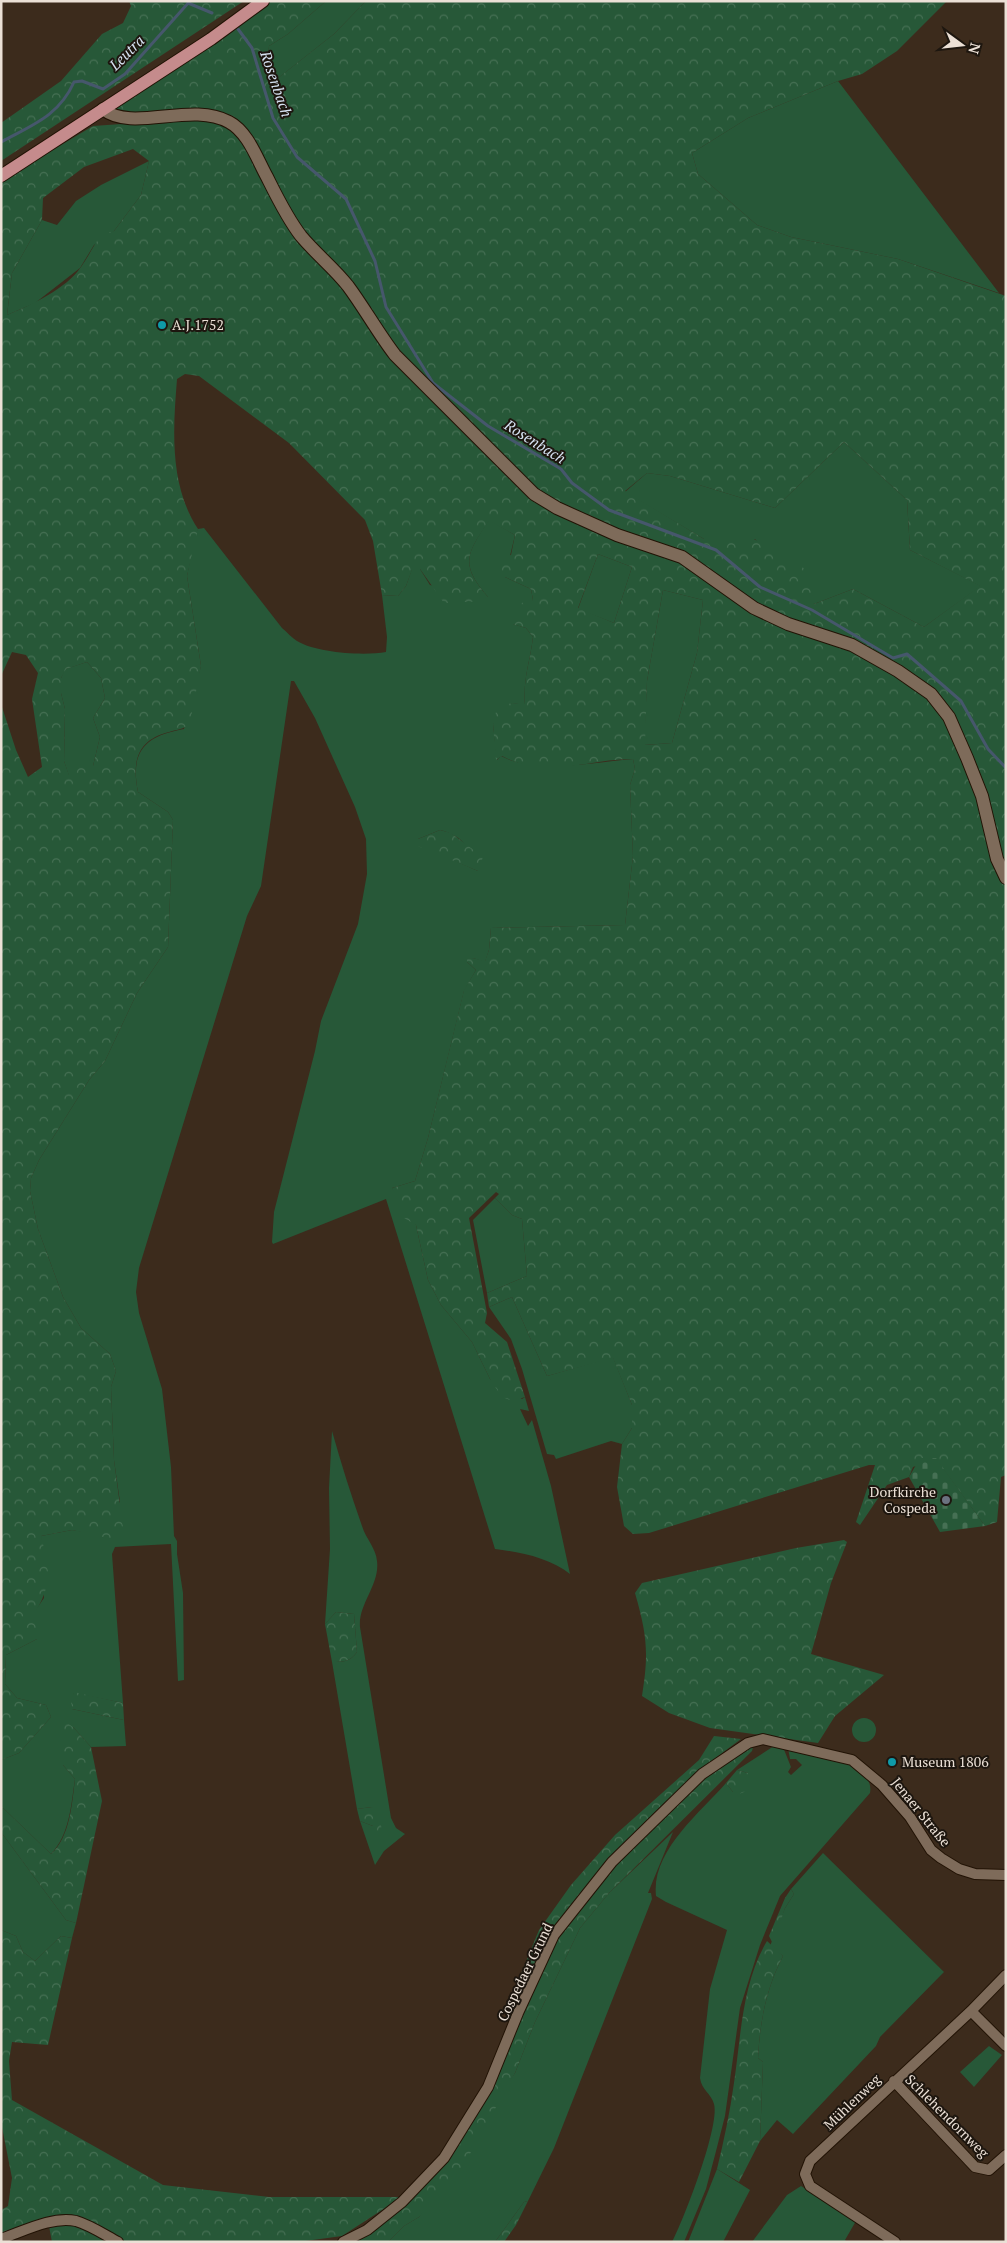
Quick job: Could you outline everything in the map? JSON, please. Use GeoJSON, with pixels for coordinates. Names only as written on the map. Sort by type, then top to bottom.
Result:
{"type":"FeatureCollection","features":[{"type":"Feature","properties":{"kind":"main road"},"geometry":{"type":"LineString","coordinates":[[1,176],[211,39],[263,1]]}},
{"type":"Feature","properties":{"kind":"street"},"geometry":{"type":"LineString","coordinates":[[103,109],[114,116],[128,118],[205,114],[221,118],[236,126],[250,146],[292,224],[349,287],[390,349],[410,372],[534,494],[557,508],[617,535],[682,557],[754,608],[788,624],[852,645],[931,694],[949,717],[967,758],[982,796],[997,859],[1006,878]]}},
{"type":"Feature","properties":{"kind":"street","name":"Jenaer Straße"},"geometry":{"type":"LineString","coordinates":[[763,1739],[852,1760],[882,1785],[910,1817],[931,1850],[941,1858],[958,1869],[975,1874],[1006,1876]]}},
{"type":"Feature","properties":{"kind":"street","name":"Cospedaer Grund"},"geometry":{"type":"LineString","coordinates":[[343,2242],[367,2230],[402,2202],[444,2158],[488,2087],[518,2013],[554,1935],[612,1862],[702,1774],[748,1743],[763,1739]]}},
{"type":"Feature","properties":{"kind":"street","name":"Mühlenweg"},"geometry":{"type":"LineString","coordinates":[[895,2242],[810,2186],[805,2174],[810,2160],[1006,1975]]}},
{"type":"Feature","properties":{"kind":"street"},"geometry":{"type":"LineString","coordinates":[[971,2010],[1006,2046]]}},
{"type":"Feature","properties":{"kind":"street","name":"Schlehendornweg"},"geometry":{"type":"LineString","coordinates":[[894,2081],[975,2167],[989,2170],[1006,2155]]}},
{"type":"Feature","properties":{"kind":"street"},"geometry":{"type":"LineString","coordinates":[[1,2239],[56,2221],[67,2220],[79,2222],[118,2242]]}},
{"type":"Feature","properties":{"kind":"green space"},"geometry":{"type":"Polygon","coordinates":[[[129,1],[244,1],[1,161],[1,123],[61,81],[102,34],[123,23],[131,6],[129,1]]]}},
{"type":"Feature","properties":{"kind":"green space"},"geometry":{"type":"Polygon","coordinates":[[[269,1],[326,1],[288,34],[269,46],[268,60],[273,82],[334,34],[366,1],[947,1],[897,51],[862,74],[838,81],[748,118],[692,153],[698,174],[757,225],[791,237],[898,259],[1006,296],[1006,1475],[1001,1477],[997,1522],[985,1526],[936,1459],[913,1467],[909,1477],[887,1485],[860,1525],[856,1522],[875,1465],[869,1465],[649,1533],[633,1534],[624,1526],[617,1487],[622,1444],[632,1428],[632,1405],[613,1358],[547,1376],[512,1297],[489,1307],[487,1293],[527,1276],[522,1219],[512,1215],[495,1198],[499,1194],[496,1192],[469,1218],[487,1313],[485,1323],[507,1342],[525,1397],[513,1401],[502,1397],[490,1379],[472,1342],[441,1305],[428,1280],[416,1225],[404,1218],[392,1188],[415,1181],[428,1138],[464,990],[476,970],[467,962],[467,959],[473,958],[485,961],[489,950],[491,928],[625,925],[633,856],[630,785],[635,769],[633,759],[551,767],[535,767],[518,763],[502,756],[496,760],[493,724],[497,708],[512,703],[525,704],[526,678],[533,637],[526,628],[512,624],[518,604],[533,600],[531,589],[505,577],[500,567],[504,556],[511,555],[515,535],[489,521],[471,550],[470,567],[479,586],[488,597],[487,601],[444,603],[420,569],[412,570],[406,586],[398,596],[382,595],[373,541],[365,520],[289,443],[199,376],[185,374],[177,379],[175,456],[182,494],[198,529],[187,576],[201,666],[190,723],[183,728],[149,741],[143,747],[136,762],[138,792],[168,812],[173,820],[168,947],[137,993],[105,1061],[89,1080],[39,1160],[31,1178],[30,1191],[38,1229],[63,1297],[81,1328],[110,1354],[116,1371],[111,1387],[114,1460],[123,1528],[117,1540],[72,1530],[41,1536],[48,1574],[45,1591],[36,1611],[44,1626],[37,1639],[6,1655],[5,1684],[17,1698],[46,1705],[51,1717],[19,1753],[1,1760],[1,704],[16,750],[28,777],[42,767],[32,699],[38,673],[26,655],[12,652],[1,676],[1,184],[9,176],[93,126],[136,123],[134,113],[114,109],[269,1]],[[133,149],[84,167],[43,198],[42,220],[12,273],[7,315],[47,296],[74,275],[102,234],[114,231],[141,195],[149,161],[133,149]],[[844,442],[775,508],[670,476],[647,473],[625,491],[704,539],[754,539],[807,570],[814,604],[853,589],[924,627],[980,586],[910,550],[907,500],[844,442]],[[598,554],[578,608],[614,623],[632,567],[598,554]],[[663,590],[647,681],[645,745],[672,743],[697,653],[703,600],[663,590]],[[87,662],[66,669],[61,678],[61,693],[65,709],[64,761],[69,775],[79,761],[93,766],[100,737],[93,718],[105,698],[101,678],[87,662]]]}},
{"type":"Feature","properties":{"kind":"green space"},"geometry":{"type":"Polygon","coordinates":[[[326,1],[366,1],[334,34],[272,83],[268,60],[269,46],[288,34],[326,1]]]}},
{"type":"Feature","properties":{"kind":"green space"},"geometry":{"type":"Polygon","coordinates":[[[838,81],[999,293],[898,259],[791,237],[757,225],[698,174],[692,153],[748,118],[838,81]]]}},
{"type":"Feature","properties":{"kind":"green space"},"geometry":{"type":"Polygon","coordinates":[[[149,161],[141,195],[114,231],[94,245],[80,268],[35,303],[7,315],[12,273],[42,220],[57,225],[76,201],[101,185],[149,161]]]}},
{"type":"Feature","properties":{"kind":"green space"},"geometry":{"type":"Polygon","coordinates":[[[844,442],[907,500],[910,550],[981,586],[924,627],[853,589],[814,604],[755,539],[704,539],[625,492],[647,473],[670,476],[775,508],[844,442]]]}},
{"type":"Feature","properties":{"kind":"green space"},"geometry":{"type":"Polygon","coordinates":[[[489,520],[515,535],[505,577],[531,589],[533,600],[513,624],[526,628],[533,637],[526,678],[525,705],[512,703],[493,724],[497,760],[501,756],[516,762],[532,765],[566,766],[633,759],[635,769],[630,785],[633,856],[625,925],[491,928],[489,950],[485,962],[473,958],[467,962],[476,970],[464,991],[428,1138],[415,1181],[392,1188],[416,1225],[428,1280],[441,1305],[472,1342],[490,1379],[522,1399],[525,1397],[529,1411],[520,1409],[528,1426],[532,1420],[551,1486],[570,1574],[544,1560],[495,1549],[386,1199],[273,1244],[272,1242],[274,1212],[321,1021],[358,924],[367,874],[366,839],[355,807],[315,718],[294,681],[291,681],[261,886],[247,916],[139,1268],[136,1292],[139,1313],[162,1389],[171,1467],[174,1536],[177,1541],[183,1593],[184,1680],[178,1681],[171,1544],[115,1547],[112,1554],[123,1703],[74,1693],[72,1709],[124,1720],[126,1746],[91,1747],[73,1727],[63,1744],[63,1765],[75,1779],[71,1809],[62,1838],[51,1854],[1,1806],[1,1760],[19,1753],[51,1717],[46,1705],[17,1698],[5,1684],[6,1655],[37,1639],[35,1611],[44,1598],[41,1536],[72,1530],[91,1533],[120,1502],[114,1460],[111,1387],[116,1371],[110,1354],[81,1328],[63,1297],[38,1229],[30,1191],[31,1178],[39,1160],[89,1080],[105,1061],[137,993],[168,947],[173,820],[168,812],[138,792],[136,766],[138,756],[150,741],[170,732],[184,729],[201,666],[187,576],[195,535],[198,529],[204,528],[282,628],[295,640],[328,651],[366,654],[386,652],[387,637],[382,595],[398,596],[406,586],[412,569],[420,569],[430,585],[488,597],[473,576],[469,558],[475,541],[489,520]],[[440,830],[418,839],[453,860],[478,871],[465,844],[449,833],[440,830]]]}},
{"type":"Feature","properties":{"kind":"green space"},"geometry":{"type":"Polygon","coordinates":[[[598,554],[632,567],[614,623],[578,609],[598,554]]]}},
{"type":"Feature","properties":{"kind":"green space"},"geometry":{"type":"Polygon","coordinates":[[[663,590],[703,600],[697,653],[672,743],[644,745],[647,681],[663,590]]]}},
{"type":"Feature","properties":{"kind":"green space"},"geometry":{"type":"Polygon","coordinates":[[[87,662],[101,678],[105,698],[93,718],[100,737],[93,766],[69,776],[64,761],[65,709],[61,693],[61,678],[65,669],[87,662]]]}},
{"type":"Feature","properties":{"kind":"green space"},"geometry":{"type":"Polygon","coordinates":[[[440,830],[451,833],[483,857],[478,871],[413,844],[418,839],[440,830]]]}},
{"type":"Feature","properties":{"kind":"green space"},"geometry":{"type":"Polygon","coordinates":[[[495,1198],[512,1215],[522,1219],[527,1276],[487,1293],[473,1220],[495,1198]]]}},
{"type":"Feature","properties":{"kind":"green space"},"geometry":{"type":"Polygon","coordinates":[[[512,1297],[547,1376],[613,1357],[632,1405],[632,1428],[622,1444],[611,1441],[556,1459],[554,1455],[547,1454],[522,1369],[511,1339],[489,1307],[512,1297]]]}},
{"type":"Feature","properties":{"kind":"green space"},"geometry":{"type":"Polygon","coordinates":[[[332,1431],[362,1526],[377,1561],[375,1578],[362,1610],[360,1627],[391,1818],[396,1828],[405,1834],[384,1851],[375,1865],[360,1821],[373,1826],[372,1807],[357,1809],[332,1662],[346,1661],[357,1652],[354,1614],[336,1612],[325,1624],[330,1549],[329,1488],[332,1431]]]}},
{"type":"Feature","properties":{"kind":"green space"},"geometry":{"type":"Polygon","coordinates":[[[920,1458],[936,1458],[985,1526],[940,1532],[909,1477],[920,1458]]]}},
{"type":"Feature","properties":{"kind":"green space"},"geometry":{"type":"Polygon","coordinates":[[[844,1540],[847,1542],[831,1583],[811,1654],[884,1675],[835,1716],[818,1743],[710,1728],[669,1713],[642,1696],[646,1668],[646,1644],[635,1593],[642,1583],[796,1548],[844,1540]]]}},
{"type":"Feature","properties":{"kind":"green space"},"geometry":{"type":"Polygon","coordinates":[[[336,1612],[354,1614],[357,1652],[346,1661],[332,1662],[325,1624],[336,1612]]]}},
{"type":"Feature","properties":{"kind":"green space"},"geometry":{"type":"Polygon","coordinates":[[[74,1692],[123,1703],[124,1720],[72,1709],[71,1701],[74,1692]]]}},
{"type":"Feature","properties":{"kind":"green space"},"geometry":{"type":"Polygon","coordinates":[[[60,1718],[73,1727],[91,1747],[102,1801],[76,1923],[66,1920],[1,1832],[1,1806],[51,1854],[62,1839],[69,1820],[75,1779],[63,1765],[60,1718]]]}},
{"type":"Feature","properties":{"kind":"green space"},"geometry":{"type":"Polygon","coordinates":[[[864,1718],[869,1719],[875,1725],[875,1735],[869,1741],[864,1742],[859,1741],[853,1735],[852,1730],[853,1725],[859,1719],[864,1718]]]}},
{"type":"Feature","properties":{"kind":"green space"},"geometry":{"type":"Polygon","coordinates":[[[714,1736],[741,1739],[714,1759],[663,1804],[594,1878],[548,1941],[516,2011],[509,2003],[539,1930],[571,1885],[615,1835],[699,1760],[714,1736]]]}},
{"type":"Feature","properties":{"kind":"green space"},"geometry":{"type":"Polygon","coordinates":[[[750,1745],[753,1747],[752,1751],[609,1893],[580,1928],[535,2022],[515,2073],[461,2170],[419,2217],[404,2226],[388,2242],[350,2242],[446,2159],[557,1938],[614,1865],[719,1763],[750,1745]]]}},
{"type":"Feature","properties":{"kind":"green space"},"geometry":{"type":"Polygon","coordinates":[[[774,1746],[783,1747],[791,1767],[788,1772],[791,1775],[802,1765],[796,1759],[790,1759],[788,1748],[839,1761],[852,1767],[863,1774],[869,1782],[870,1793],[780,1896],[760,1945],[740,2008],[725,2116],[706,2189],[684,2242],[672,2242],[700,2173],[712,2132],[714,2104],[700,2078],[710,1989],[727,1930],[656,1896],[657,1879],[661,1864],[669,1848],[691,1820],[726,1783],[733,1792],[748,1773],[737,1770],[774,1746]]]}},
{"type":"Feature","properties":{"kind":"green space"},"geometry":{"type":"Polygon","coordinates":[[[737,1770],[748,1773],[751,1781],[749,1790],[739,1794],[733,1792],[726,1783],[737,1770]]]}},
{"type":"Feature","properties":{"kind":"green space"},"geometry":{"type":"Polygon","coordinates":[[[372,1807],[382,1828],[384,1843],[379,1844],[373,1826],[360,1821],[357,1809],[372,1807]]]}},
{"type":"Feature","properties":{"kind":"green space"},"geometry":{"type":"Polygon","coordinates":[[[1,1832],[66,1920],[76,1923],[72,1938],[61,1936],[35,1961],[23,1952],[16,1936],[1,1930],[1,1832]]]}},
{"type":"Feature","properties":{"kind":"green space"},"geometry":{"type":"Polygon","coordinates":[[[673,1832],[648,1893],[651,1893],[652,1899],[554,2148],[528,2201],[524,2202],[495,2242],[388,2242],[404,2226],[419,2217],[515,2073],[535,2022],[580,1928],[609,1893],[673,1832]]]}},
{"type":"Feature","properties":{"kind":"green space"},"geometry":{"type":"Polygon","coordinates":[[[823,1853],[944,1972],[880,2037],[876,2046],[793,2134],[777,2120],[760,2141],[763,2062],[758,2058],[760,2031],[768,1993],[783,1956],[770,1946],[785,1908],[794,1894],[791,1889],[823,1853]]]}},
{"type":"Feature","properties":{"kind":"green space"},"geometry":{"type":"Polygon","coordinates":[[[791,1889],[794,1894],[785,1908],[773,1944],[769,1936],[785,1898],[791,1889]]]}},
{"type":"Feature","properties":{"kind":"green space"},"geometry":{"type":"Polygon","coordinates":[[[1,1930],[16,1936],[23,1952],[35,1961],[61,1936],[72,1938],[48,2045],[12,2042],[9,2061],[12,2100],[163,2185],[269,2197],[402,2197],[342,2236],[298,2242],[125,2242],[85,2221],[1,2234],[1,2210],[8,2206],[12,2178],[1,2122],[1,1930]]]}},
{"type":"Feature","properties":{"kind":"green space"},"geometry":{"type":"Polygon","coordinates":[[[767,1941],[783,1956],[768,1993],[760,2031],[758,2058],[763,2062],[760,2141],[739,2182],[717,2169],[731,2105],[747,1992],[752,1974],[767,1941]]]}},
{"type":"Feature","properties":{"kind":"green space"},"geometry":{"type":"Polygon","coordinates":[[[989,2046],[1002,2055],[974,2087],[960,2072],[989,2046]]]}},
{"type":"Feature","properties":{"kind":"green space"},"geometry":{"type":"Polygon","coordinates":[[[717,2169],[750,2190],[723,2242],[688,2242],[717,2169]]]}},
{"type":"Feature","properties":{"kind":"green space"},"geometry":{"type":"Polygon","coordinates":[[[801,2186],[856,2221],[845,2240],[847,2242],[752,2242],[787,2195],[801,2186]]]}},
{"type":"Feature","properties":{"kind":"green space"},"geometry":{"type":"Polygon","coordinates":[[[528,2201],[516,2225],[504,2242],[495,2242],[524,2202],[528,2201]]]}},
{"type":"Feature","properties":{"kind":"green space"},"geometry":{"type":"Polygon","coordinates":[[[73,2224],[111,2242],[52,2242],[49,2226],[73,2224]]]}},
{"type":"Feature","properties":{"kind":"waterway","name":"Leutra"},"geometry":{"type":"LineString","coordinates":[[1,142],[44,118],[61,103],[74,82],[82,81],[103,89],[125,74],[190,1]]}},
{"type":"Feature","properties":{"kind":"waterway","name":"Rosenbach"},"geometry":{"type":"LineString","coordinates":[[188,3],[212,13]]}},
{"type":"Feature","properties":{"kind":"waterway","name":"Rosenbach"},"geometry":{"type":"LineString","coordinates":[[238,29],[252,48],[273,118],[297,157],[346,199],[375,261],[386,307],[433,383],[488,426],[561,469],[572,483],[609,510],[716,550],[760,587],[812,610],[893,658],[907,654],[961,701],[988,749],[1006,768]]}},
{"type":"Feature","properties":{"kind":"place","name":"A.J.1752"},"geometry":{"type":"Point","coordinates":[162,325]}},
{"type":"Feature","properties":{"kind":"place","name":"Dorfkirche Cospeda"},"geometry":{"type":"Point","coordinates":[946,1500]}},
{"type":"Feature","properties":{"kind":"place","name":"Museum 1806"},"geometry":{"type":"Point","coordinates":[892,1762]}}]}
